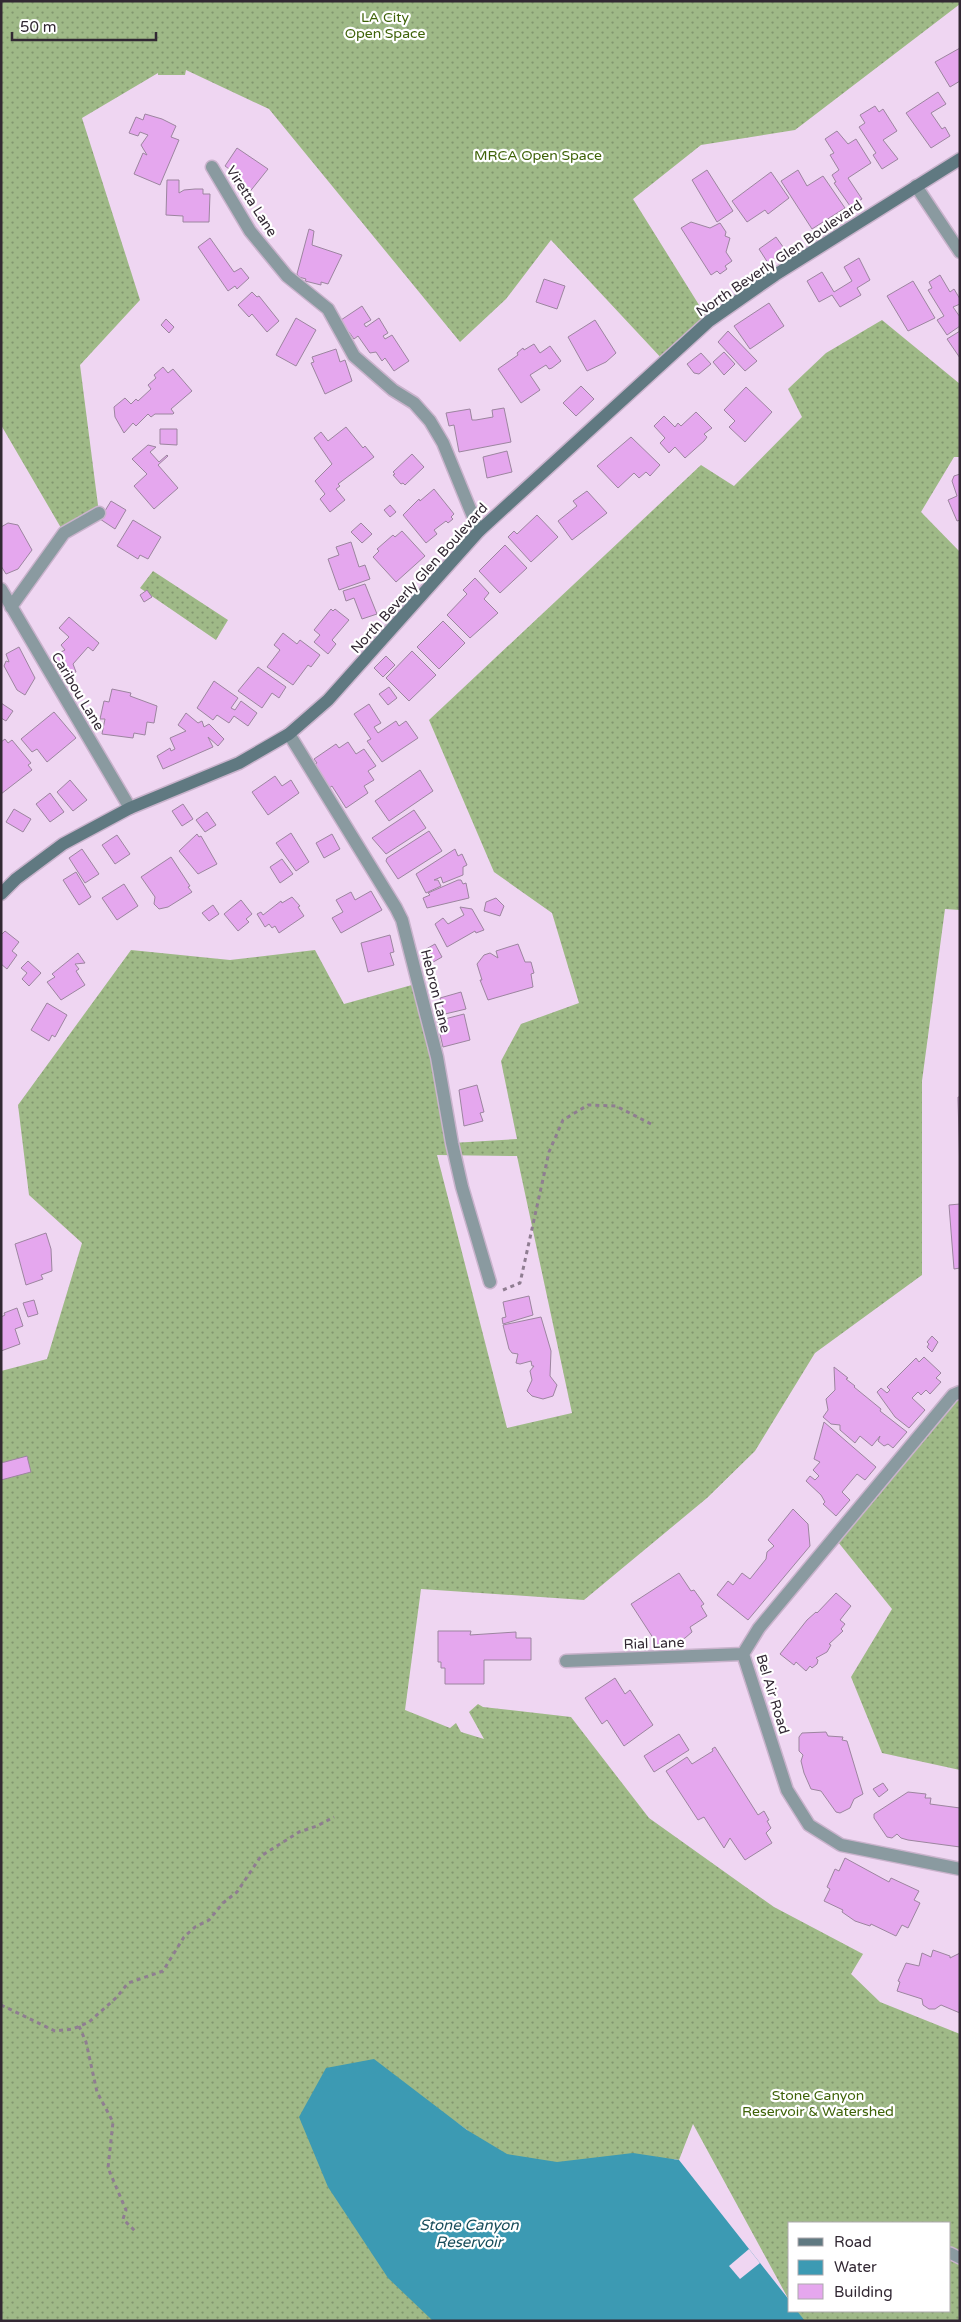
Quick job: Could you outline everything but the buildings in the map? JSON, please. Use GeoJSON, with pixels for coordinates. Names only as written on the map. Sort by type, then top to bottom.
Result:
{"type":"FeatureCollection","features":[{"type":"Feature","properties":{"kind":"main road","name":"North Beverly Glen Boulevard"},"geometry":{"type":"LineString","coordinates":[[1,894],[16,879],[63,844],[130,808],[239,764],[289,734],[328,700],[479,531],[709,321],[775,275],[960,159]]}},
{"type":"Feature","properties":{"kind":"street","name":"Viretta Lane"},"geometry":{"type":"LineString","coordinates":[[212,167],[250,230],[287,276],[328,309],[354,356],[393,390],[414,403],[430,421],[443,443],[479,531]]}},
{"type":"Feature","properties":{"kind":"street"},"geometry":{"type":"LineString","coordinates":[[916,186],[960,252]]}},
{"type":"Feature","properties":{"kind":"street"},"geometry":{"type":"LineString","coordinates":[[11,607],[64,533],[99,513]]}},
{"type":"Feature","properties":{"kind":"street","name":"Caribou Lane"},"geometry":{"type":"LineString","coordinates":[[1,589],[130,808]]}},
{"type":"Feature","properties":{"kind":"street","name":"Hebron Lane"},"geometry":{"type":"LineString","coordinates":[[289,734],[402,920],[437,1058],[460,1178],[490,1282]]}},
{"type":"Feature","properties":{"kind":"street","name":"Bel Air Road"},"geometry":{"type":"LineString","coordinates":[[957,1391],[759,1628],[743,1654],[787,1790],[809,1825],[841,1845],[960,1869]]}},
{"type":"Feature","properties":{"kind":"street","name":"Rial Lane"},"geometry":{"type":"LineString","coordinates":[[566,1661],[743,1654]]}},
{"type":"Feature","properties":{"kind":"path"},"geometry":{"type":"LineString","coordinates":[[490,1282],[503,1290],[520,1283],[549,1152],[563,1120],[588,1104],[616,1106],[652,1124]]}},
{"type":"Feature","properties":{"kind":"path"},"geometry":{"type":"LineString","coordinates":[[1,2005],[55,2032],[73,2029],[89,2022],[128,1983],[163,1971],[184,1938],[195,1927],[209,1920],[237,1892],[261,1856],[299,1832],[318,1826],[334,1817]]}},
{"type":"Feature","properties":{"kind":"path"},"geometry":{"type":"LineString","coordinates":[[79,2026],[86,2042],[97,2092],[113,2122],[108,2168],[126,2210],[123,2219],[136,2232]]}},
{"type":"Feature","properties":{"kind":"green space"},"geometry":{"type":"Polygon","coordinates":[[[1,1],[960,1],[960,4],[795,130],[701,145],[633,199],[709,321],[664,361],[551,240],[506,299],[460,342],[269,109],[186,70],[185,75],[158,75],[158,73],[82,118],[140,300],[80,365],[99,513],[64,533],[1,425],[1,1]]]}},
{"type":"Feature","properties":{"kind":"green space","name":"Stone Canyon Reservoir & Watershed"},"geometry":{"type":"Polygon","coordinates":[[[882,320],[960,384],[960,457],[954,457],[921,512],[960,552],[960,910],[945,909],[922,1081],[922,1275],[815,1353],[755,1451],[707,1498],[584,1600],[421,1589],[405,1710],[450,1728],[456,1723],[461,1732],[484,1739],[469,1712],[478,1704],[483,1707],[571,1717],[649,1818],[774,1907],[863,1954],[851,1974],[880,2002],[960,2034],[960,2321],[800,2321],[796,2312],[951,2312],[951,2222],[788,2222],[788,2298],[693,2124],[679,2160],[674,2159],[612,2321],[467,2130],[456,2122],[564,2321],[1,2321],[1,1371],[47,1359],[82,1243],[29,1195],[18,1105],[131,950],[230,960],[315,950],[344,1004],[419,983],[452,1143],[517,1139],[501,1061],[521,1024],[579,1003],[552,913],[494,872],[429,720],[701,465],[734,486],[802,417],[788,389],[826,353],[882,320]],[[437,1155],[507,1428],[572,1413],[517,1156],[437,1155]]]}},
{"type":"Feature","properties":{"kind":"green space"},"geometry":{"type":"Polygon","coordinates":[[[153,571],[228,620],[216,640],[140,588],[153,571]]]}},
{"type":"Feature","properties":{"kind":"green space"},"geometry":{"type":"Polygon","coordinates":[[[960,1392],[960,1770],[882,1753],[851,1677],[892,1609],[834,1537],[960,1392]]]}},
{"type":"Feature","properties":{"kind":"water","name":"Stone Canyon Reservoir"},"geometry":{"type":"Polygon","coordinates":[[[374,2059],[467,2130],[507,2154],[557,2162],[633,2153],[679,2160],[788,2298],[788,2312],[798,2312],[805,2321],[433,2321],[388,2278],[328,2187],[299,2117],[326,2068],[374,2059]]]}},
{"type":"Feature","properties":{"kind":"pier"},"geometry":{"type":"Polygon","coordinates":[[[749,2249],[760,2263],[740,2279],[729,2266],[749,2249]]]}},
{"type":"Feature","properties":{"kind":"park label","name":"LA City Open Space"},"geometry":{"type":"Point","coordinates":[385,25]}},
{"type":"Feature","properties":{"kind":"park label","name":"MRCA Open Space"},"geometry":{"type":"Point","coordinates":[538,155]}}]}
